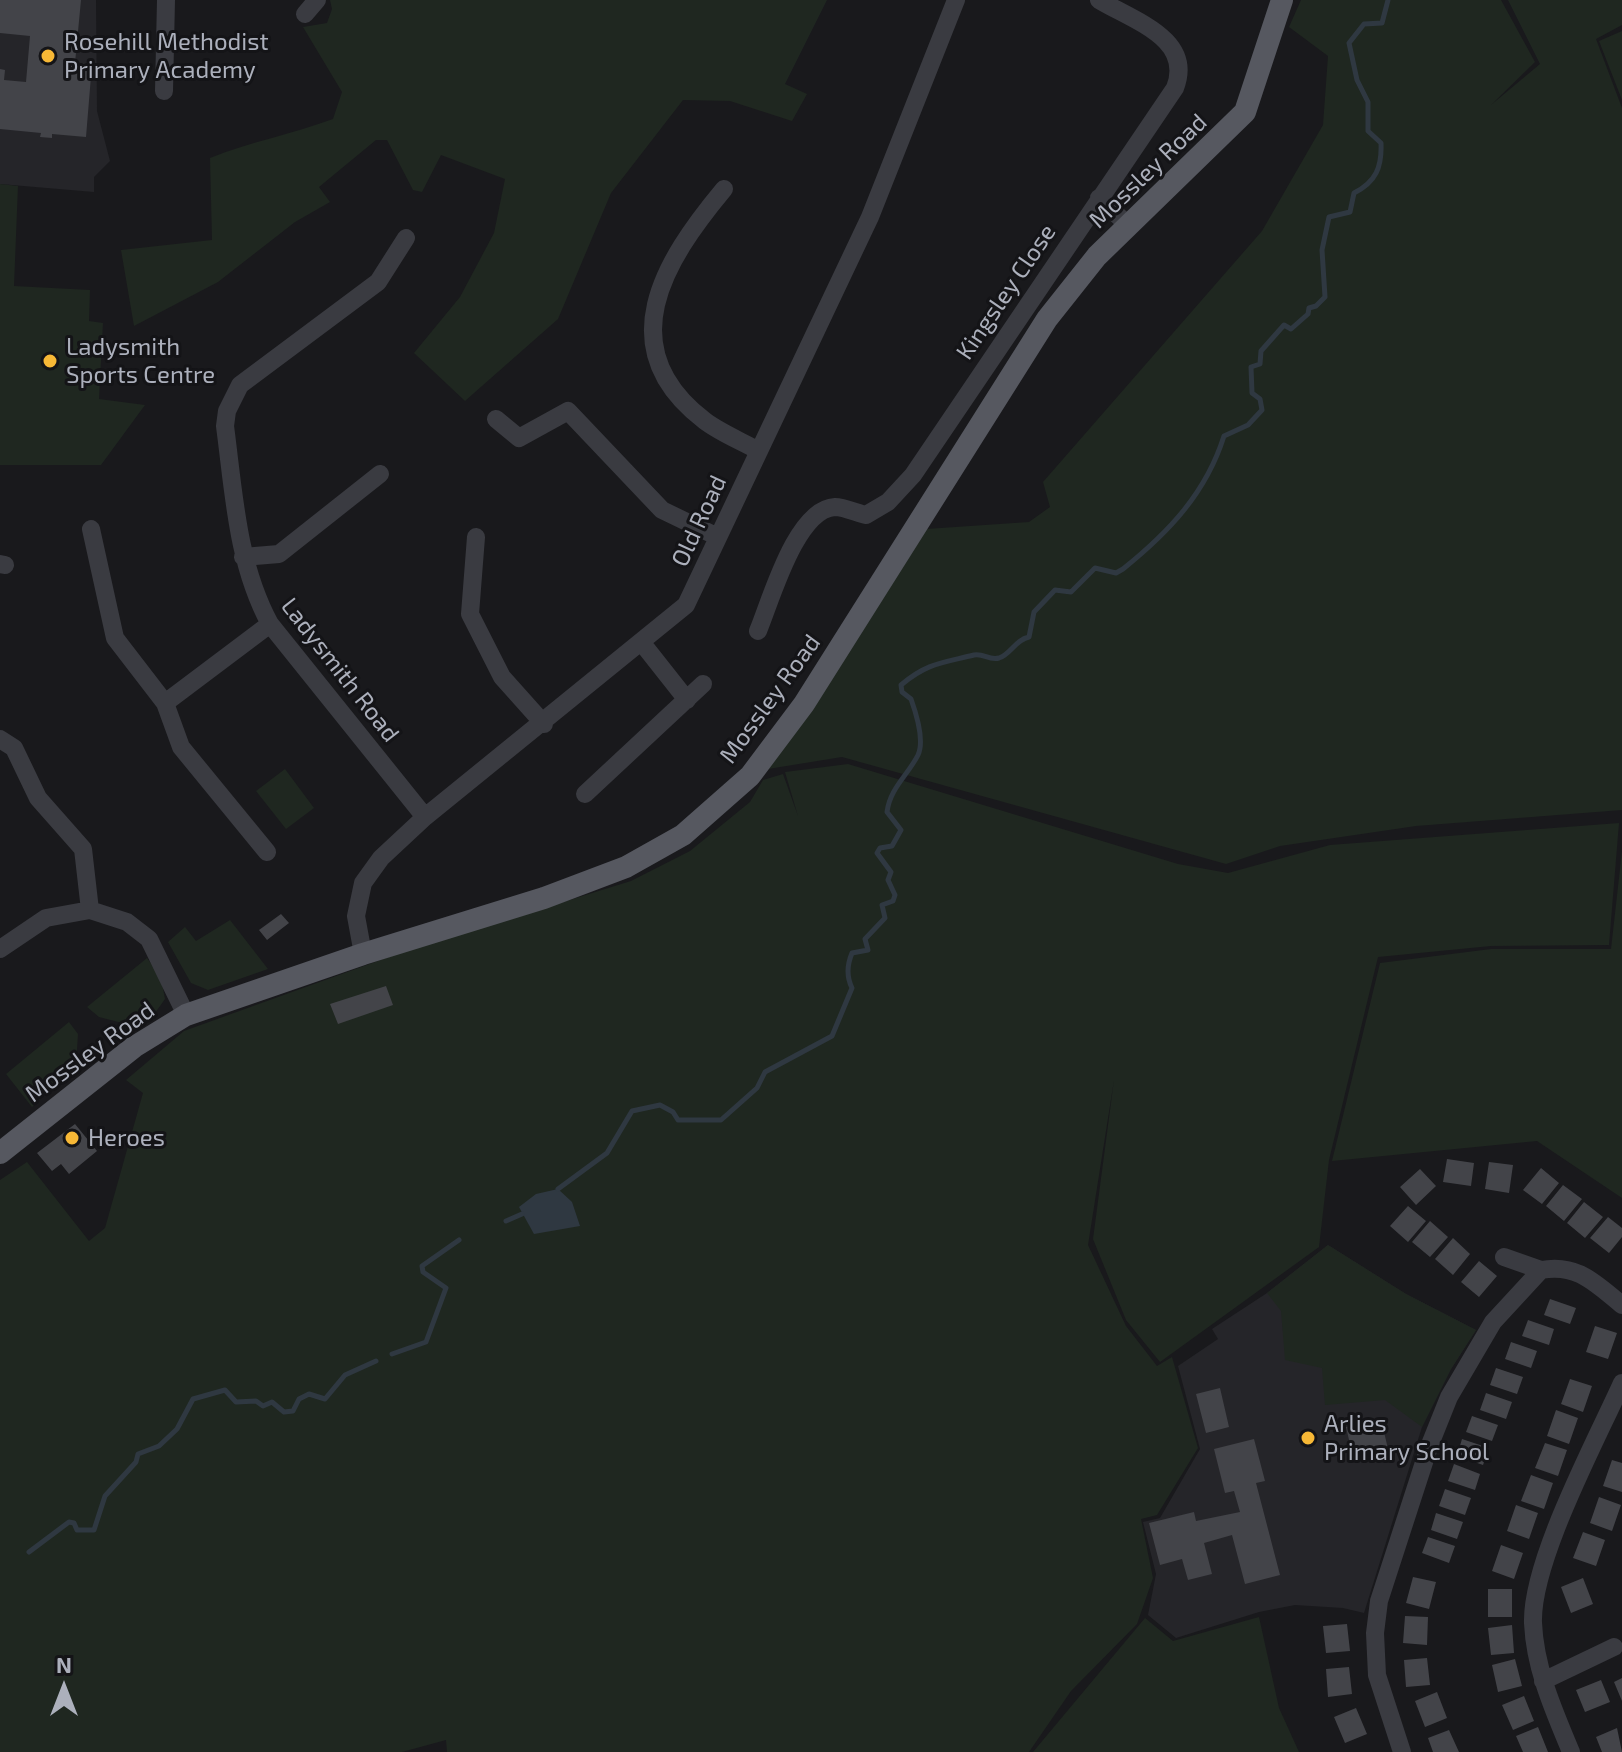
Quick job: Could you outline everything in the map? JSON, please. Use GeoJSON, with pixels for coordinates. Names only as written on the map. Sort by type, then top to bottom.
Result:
{"type":"FeatureCollection","features":[{"type":"Feature","properties":{"kind":"main road","name":"Mossley Road"},"geometry":{"type":"LineString","coordinates":[[0,1153],[134,1047],[186,1015],[363,954],[544,898],[626,867],[683,835],[750,776],[804,704],[1047,319],[1097,256],[1245,112],[1282,0]]}},
{"type":"Feature","properties":{"kind":"street"},"geometry":{"type":"LineString","coordinates":[[164,91],[166,0]]}},
{"type":"Feature","properties":{"kind":"street","name":"Old Road"},"geometry":{"type":"LineString","coordinates":[[363,954],[356,916],[363,883],[381,858],[425,817],[544,724],[686,605],[870,217],[956,0]]}},
{"type":"Feature","properties":{"kind":"street","name":"Kingsley Close"},"geometry":{"type":"LineString","coordinates":[[758,631],[800,531],[813,516],[835,507],[866,515],[888,502],[913,475],[1175,88],[1181,67],[1172,44],[1099,0]]}},
{"type":"Feature","properties":{"kind":"street"},"geometry":{"type":"LineString","coordinates":[[724,189],[686,234],[667,267],[651,314],[656,355],[671,389],[705,421],[759,451]]}},
{"type":"Feature","properties":{"kind":"street"},"geometry":{"type":"LineString","coordinates":[[1099,198],[1129,226]]}},
{"type":"Feature","properties":{"kind":"street","name":"Ladysmith Road"},"geometry":{"type":"LineString","coordinates":[[406,238],[378,282],[240,385],[225,426],[243,557],[254,594],[270,624],[425,817]]}},
{"type":"Feature","properties":{"kind":"street"},"geometry":{"type":"LineString","coordinates":[[496,419],[519,438],[568,411],[662,510],[718,537]]}},
{"type":"Feature","properties":{"kind":"street"},"geometry":{"type":"LineString","coordinates":[[953,413],[978,431]]}},
{"type":"Feature","properties":{"kind":"street"},"geometry":{"type":"LineString","coordinates":[[243,557],[279,554],[380,474]]}},
{"type":"Feature","properties":{"kind":"street"},"geometry":{"type":"LineString","coordinates":[[91,529],[115,638],[165,703],[181,747],[267,852]]}},
{"type":"Feature","properties":{"kind":"street"},"geometry":{"type":"LineString","coordinates":[[476,537],[470,614],[502,677],[544,724]]}},
{"type":"Feature","properties":{"kind":"street"},"geometry":{"type":"LineString","coordinates":[[165,703],[270,624]]}},
{"type":"Feature","properties":{"kind":"street"},"geometry":{"type":"LineString","coordinates":[[642,643],[687,700]]}},
{"type":"Feature","properties":{"kind":"street"},"geometry":{"type":"LineString","coordinates":[[585,794],[703,684]]}},
{"type":"Feature","properties":{"kind":"street"},"geometry":{"type":"LineString","coordinates":[[0,739],[14,748],[38,798],[83,849],[90,910]]}},
{"type":"Feature","properties":{"kind":"street"},"geometry":{"type":"LineString","coordinates":[[0,949],[46,918],[90,910],[127,922],[149,939],[186,1015]]}},
{"type":"Feature","properties":{"kind":"street"},"geometry":{"type":"LineString","coordinates":[[1504,1257],[1541,1270],[1570,1268],[1586,1276],[1622,1305]]}},
{"type":"Feature","properties":{"kind":"street"},"geometry":{"type":"LineString","coordinates":[[1402,1752],[1377,1675],[1375,1633],[1379,1601],[1449,1397],[1493,1322],[1541,1270]]}},
{"type":"Feature","properties":{"kind":"street"},"geometry":{"type":"LineString","coordinates":[[1571,1752],[1543,1681],[1533,1623],[1536,1585],[1622,1383]]}},
{"type":"Feature","properties":{"kind":"street"},"geometry":{"type":"LineString","coordinates":[[1543,1681],[1614,1647]]}},
{"type":"Feature","properties":{"kind":"shaded area","name":"Rosehill Methodist Primary Academy"},"geometry":{"type":"Polygon","coordinates":[[[0,0],[96,0],[97,111],[110,161],[94,177],[94,192],[0,184],[0,0]]]}},
{"type":"Feature","properties":{"kind":"shaded area"},"geometry":{"type":"Polygon","coordinates":[[[330,0],[827,0],[785,84],[807,94],[792,121],[730,101],[683,100],[611,193],[558,319],[465,401],[414,353],[460,297],[494,233],[505,179],[441,155],[422,192],[413,190],[387,140],[376,140],[319,187],[330,202],[295,222],[218,282],[134,326],[121,250],[212,240],[210,158],[333,119],[342,92],[303,27],[327,23],[332,9],[330,0]]]}},
{"type":"Feature","properties":{"kind":"shaded area"},"geometry":{"type":"Polygon","coordinates":[[[1301,0],[1501,0],[1535,62],[1491,105],[1540,64],[1508,0],[1622,0],[1622,25],[1596,39],[1622,108],[1622,810],[1416,826],[1280,846],[1226,864],[842,757],[768,769],[926,529],[1029,522],[1050,507],[1043,482],[1262,231],[1323,125],[1328,56],[1289,27],[1301,0]]]}},
{"type":"Feature","properties":{"kind":"shaded area"},"geometry":{"type":"Polygon","coordinates":[[[1622,31],[1622,100],[1599,41],[1622,31]]]}},
{"type":"Feature","properties":{"kind":"shaded area","name":"Ladysmith Sports Centre"},"geometry":{"type":"Polygon","coordinates":[[[0,184],[18,186],[14,286],[90,290],[89,321],[103,323],[99,399],[145,405],[101,465],[0,465],[0,184]]]}},
{"type":"Feature","properties":{"kind":"shaded area"},"geometry":{"type":"Polygon","coordinates":[[[848,764],[1178,864],[1228,873],[1330,845],[1619,823],[1609,945],[1491,946],[1378,957],[1329,1160],[1319,1247],[1160,1362],[1126,1320],[1093,1239],[1114,1080],[1088,1245],[1126,1326],[1157,1366],[1172,1357],[1198,1448],[1157,1515],[1141,1519],[1153,1578],[1137,1624],[1071,1691],[1029,1752],[447,1752],[446,1740],[402,1752],[0,1752],[0,1180],[27,1162],[89,1241],[105,1228],[143,1093],[126,1080],[184,1031],[411,949],[631,881],[690,851],[750,802],[763,780],[783,774],[798,816],[785,772],[848,764]]]}},
{"type":"Feature","properties":{"kind":"shaded area"},"geometry":{"type":"Polygon","coordinates":[[[285,769],[314,808],[286,829],[256,791],[285,769]]]}},
{"type":"Feature","properties":{"kind":"shaded area"},"geometry":{"type":"Polygon","coordinates":[[[1622,851],[1622,1198],[1537,1141],[1332,1161],[1380,963],[1491,949],[1611,949],[1622,851]]]}},
{"type":"Feature","properties":{"kind":"shaded area"},"geometry":{"type":"Polygon","coordinates":[[[230,920],[268,969],[208,990],[191,983],[168,942],[185,927],[196,941],[230,920]]]}},
{"type":"Feature","properties":{"kind":"shaded area"},"geometry":{"type":"Polygon","coordinates":[[[147,958],[161,978],[165,999],[155,1013],[130,1025],[99,1017],[87,1007],[147,958]]]}},
{"type":"Feature","properties":{"kind":"shaded area"},"geometry":{"type":"Polygon","coordinates":[[[69,1022],[78,1034],[76,1065],[32,1107],[6,1074],[69,1022]]]}},
{"type":"Feature","properties":{"kind":"shaded area"},"geometry":{"type":"Polygon","coordinates":[[[558,1189],[572,1202],[580,1226],[534,1234],[519,1207],[536,1194],[558,1189]]]}},
{"type":"Feature","properties":{"kind":"shaded area","name":"Arlies Primary School"},"geometry":{"type":"Polygon","coordinates":[[[1328,1245],[1406,1294],[1476,1330],[1451,1369],[1422,1427],[1364,1613],[1343,1608],[1295,1605],[1259,1612],[1176,1638],[1148,1615],[1156,1574],[1143,1522],[1160,1518],[1200,1449],[1178,1366],[1218,1339],[1212,1329],[1267,1293],[1328,1245]]]}},
{"type":"Feature","properties":{"kind":"shaded area"},"geometry":{"type":"Polygon","coordinates":[[[1328,1245],[1406,1294],[1476,1330],[1451,1369],[1422,1427],[1385,1400],[1325,1405],[1322,1368],[1285,1360],[1281,1311],[1267,1293],[1328,1245]]]}},
{"type":"Feature","properties":{"kind":"shaded area"},"geometry":{"type":"Polygon","coordinates":[[[1259,1617],[1279,1708],[1299,1752],[1033,1752],[1145,1618],[1173,1641],[1259,1617]]]}},
{"type":"Feature","properties":{"kind":"building"},"geometry":{"type":"Polygon","coordinates":[[[0,0],[81,0],[75,63],[92,64],[86,137],[52,134],[52,138],[40,137],[41,133],[0,129],[0,69],[5,70],[4,80],[26,82],[30,36],[0,33],[0,0]]]}},
{"type":"Feature","properties":{"kind":"building"},"geometry":{"type":"Polygon","coordinates":[[[281,914],[289,923],[267,940],[259,930],[281,914]]]}},
{"type":"Feature","properties":{"kind":"building"},"geometry":{"type":"Polygon","coordinates":[[[386,986],[393,1005],[338,1024],[330,1004],[386,986]]]}},
{"type":"Feature","properties":{"kind":"building","name":"Heroes"},"geometry":{"type":"Polygon","coordinates":[[[75,1124],[97,1151],[69,1174],[61,1164],[52,1171],[37,1153],[75,1124]]]}},
{"type":"Feature","properties":{"kind":"building"},"geometry":{"type":"Polygon","coordinates":[[[1447,1159],[1474,1163],[1471,1186],[1443,1182],[1447,1159]]]}},
{"type":"Feature","properties":{"kind":"building"},"geometry":{"type":"Polygon","coordinates":[[[1489,1162],[1513,1165],[1509,1193],[1485,1189],[1489,1162]]]}},
{"type":"Feature","properties":{"kind":"building"},"geometry":{"type":"Polygon","coordinates":[[[1541,1168],[1559,1183],[1542,1204],[1523,1190],[1541,1168]]]}},
{"type":"Feature","properties":{"kind":"building"},"geometry":{"type":"Polygon","coordinates":[[[1420,1169],[1436,1186],[1416,1205],[1400,1187],[1420,1169]]]}},
{"type":"Feature","properties":{"kind":"building"},"geometry":{"type":"Polygon","coordinates":[[[1563,1185],[1582,1199],[1564,1221],[1546,1206],[1563,1185]]]}},
{"type":"Feature","properties":{"kind":"building"},"geometry":{"type":"Polygon","coordinates":[[[1584,1202],[1603,1217],[1585,1238],[1567,1223],[1584,1202]]]}},
{"type":"Feature","properties":{"kind":"building"},"geometry":{"type":"Polygon","coordinates":[[[1408,1206],[1426,1221],[1408,1242],[1390,1226],[1408,1206]]]}},
{"type":"Feature","properties":{"kind":"building"},"geometry":{"type":"Polygon","coordinates":[[[1608,1217],[1622,1228],[1622,1237],[1609,1253],[1590,1238],[1608,1217]]]}},
{"type":"Feature","properties":{"kind":"building"},"geometry":{"type":"Polygon","coordinates":[[[1430,1221],[1448,1237],[1430,1257],[1412,1242],[1430,1221]]]}},
{"type":"Feature","properties":{"kind":"building"},"geometry":{"type":"Polygon","coordinates":[[[1453,1238],[1470,1254],[1453,1275],[1435,1259],[1453,1238]]]}},
{"type":"Feature","properties":{"kind":"building"},"geometry":{"type":"Polygon","coordinates":[[[1479,1261],[1497,1276],[1479,1297],[1461,1282],[1479,1261]]]}},
{"type":"Feature","properties":{"kind":"building"},"geometry":{"type":"Polygon","coordinates":[[[1550,1299],[1576,1308],[1570,1324],[1544,1315],[1550,1299]]]}},
{"type":"Feature","properties":{"kind":"building"},"geometry":{"type":"Polygon","coordinates":[[[1528,1320],[1554,1329],[1549,1345],[1522,1336],[1528,1320]]]}},
{"type":"Feature","properties":{"kind":"building"},"geometry":{"type":"Polygon","coordinates":[[[1595,1326],[1617,1333],[1608,1359],[1586,1352],[1595,1326]]]}},
{"type":"Feature","properties":{"kind":"building"},"geometry":{"type":"Polygon","coordinates":[[[1511,1342],[1537,1351],[1531,1368],[1505,1359],[1511,1342]]]}},
{"type":"Feature","properties":{"kind":"building"},"geometry":{"type":"Polygon","coordinates":[[[1496,1368],[1523,1377],[1517,1394],[1490,1385],[1496,1368]]]}},
{"type":"Feature","properties":{"kind":"building"},"geometry":{"type":"Polygon","coordinates":[[[1570,1379],[1592,1386],[1583,1412],[1561,1404],[1570,1379]]]}},
{"type":"Feature","properties":{"kind":"building"},"geometry":{"type":"Polygon","coordinates":[[[1220,1388],[1229,1427],[1206,1433],[1196,1394],[1220,1388]]]}},
{"type":"Feature","properties":{"kind":"building"},"geometry":{"type":"Polygon","coordinates":[[[1486,1393],[1512,1402],[1506,1419],[1480,1410],[1486,1393]]]}},
{"type":"Feature","properties":{"kind":"building"},"geometry":{"type":"Polygon","coordinates":[[[1556,1410],[1578,1418],[1569,1444],[1547,1436],[1556,1410]]]}},
{"type":"Feature","properties":{"kind":"building"},"geometry":{"type":"Polygon","coordinates":[[[1472,1416],[1498,1425],[1492,1441],[1466,1432],[1472,1416]]]}},
{"type":"Feature","properties":{"kind":"building"},"geometry":{"type":"Polygon","coordinates":[[[1381,1419],[1388,1449],[1353,1457],[1346,1427],[1381,1419]]]}},
{"type":"Feature","properties":{"kind":"building"},"geometry":{"type":"Polygon","coordinates":[[[1254,1439],[1265,1481],[1256,1483],[1280,1575],[1245,1584],[1232,1535],[1204,1543],[1212,1574],[1188,1580],[1182,1559],[1160,1565],[1149,1523],[1194,1512],[1196,1521],[1240,1512],[1234,1491],[1225,1493],[1214,1449],[1254,1439]]]}},
{"type":"Feature","properties":{"kind":"building"},"geometry":{"type":"Polygon","coordinates":[[[1462,1439],[1489,1448],[1483,1465],[1457,1456],[1462,1439]]]}},
{"type":"Feature","properties":{"kind":"building"},"geometry":{"type":"Polygon","coordinates":[[[1545,1443],[1567,1450],[1558,1476],[1535,1468],[1545,1443]]]}},
{"type":"Feature","properties":{"kind":"building"},"geometry":{"type":"Polygon","coordinates":[[[1612,1460],[1622,1463],[1622,1492],[1603,1486],[1612,1460]]]}},
{"type":"Feature","properties":{"kind":"building"},"geometry":{"type":"Polygon","coordinates":[[[1454,1464],[1480,1474],[1475,1490],[1448,1481],[1454,1464]]]}},
{"type":"Feature","properties":{"kind":"building"},"geometry":{"type":"Polygon","coordinates":[[[1531,1475],[1553,1483],[1544,1509],[1521,1501],[1531,1475]]]}},
{"type":"Feature","properties":{"kind":"building"},"geometry":{"type":"Polygon","coordinates":[[[1445,1489],[1471,1498],[1465,1515],[1439,1506],[1445,1489]]]}},
{"type":"Feature","properties":{"kind":"building"},"geometry":{"type":"Polygon","coordinates":[[[1599,1497],[1621,1505],[1612,1531],[1590,1523],[1599,1497]]]}},
{"type":"Feature","properties":{"kind":"building"},"geometry":{"type":"Polygon","coordinates":[[[1516,1505],[1538,1513],[1529,1539],[1507,1531],[1516,1505]]]}},
{"type":"Feature","properties":{"kind":"building"},"geometry":{"type":"Polygon","coordinates":[[[1436,1513],[1463,1522],[1457,1539],[1431,1530],[1436,1513]]]}},
{"type":"Feature","properties":{"kind":"building"},"geometry":{"type":"Polygon","coordinates":[[[1583,1532],[1605,1540],[1596,1566],[1573,1558],[1583,1532]]]}},
{"type":"Feature","properties":{"kind":"building"},"geometry":{"type":"Polygon","coordinates":[[[1428,1537],[1455,1546],[1449,1563],[1422,1553],[1428,1537]]]}},
{"type":"Feature","properties":{"kind":"building"},"geometry":{"type":"Polygon","coordinates":[[[1501,1545],[1523,1553],[1514,1579],[1492,1571],[1501,1545]]]}},
{"type":"Feature","properties":{"kind":"building"},"geometry":{"type":"Polygon","coordinates":[[[1413,1577],[1436,1582],[1429,1609],[1406,1603],[1413,1577]]]}},
{"type":"Feature","properties":{"kind":"building"},"geometry":{"type":"Polygon","coordinates":[[[1583,1578],[1593,1604],[1571,1613],[1561,1587],[1583,1578]]]}},
{"type":"Feature","properties":{"kind":"building"},"geometry":{"type":"Polygon","coordinates":[[[1488,1589],[1512,1589],[1512,1617],[1488,1617],[1488,1589]]]}},
{"type":"Feature","properties":{"kind":"building"},"geometry":{"type":"Polygon","coordinates":[[[1405,1616],[1428,1617],[1427,1645],[1403,1643],[1405,1616]]]}},
{"type":"Feature","properties":{"kind":"building"},"geometry":{"type":"Polygon","coordinates":[[[1347,1624],[1350,1651],[1326,1653],[1323,1626],[1347,1624]]]}},
{"type":"Feature","properties":{"kind":"building"},"geometry":{"type":"Polygon","coordinates":[[[1512,1625],[1514,1653],[1491,1655],[1488,1628],[1512,1625]]]}},
{"type":"Feature","properties":{"kind":"building"},"geometry":{"type":"Polygon","coordinates":[[[1427,1658],[1430,1685],[1406,1687],[1404,1660],[1427,1658]]]}},
{"type":"Feature","properties":{"kind":"building"},"geometry":{"type":"Polygon","coordinates":[[[1515,1659],[1522,1686],[1498,1692],[1492,1665],[1515,1659]]]}},
{"type":"Feature","properties":{"kind":"building"},"geometry":{"type":"Polygon","coordinates":[[[1349,1667],[1352,1694],[1328,1697],[1326,1669],[1349,1667]]]}},
{"type":"Feature","properties":{"kind":"building"},"geometry":{"type":"Polygon","coordinates":[[[1622,1678],[1622,1701],[1614,1682],[1622,1678]]]}},
{"type":"Feature","properties":{"kind":"building"},"geometry":{"type":"Polygon","coordinates":[[[1601,1680],[1610,1702],[1585,1712],[1576,1690],[1601,1680]]]}},
{"type":"Feature","properties":{"kind":"building"},"geometry":{"type":"Polygon","coordinates":[[[1437,1692],[1447,1718],[1425,1727],[1415,1701],[1437,1692]]]}},
{"type":"Feature","properties":{"kind":"building"},"geometry":{"type":"Polygon","coordinates":[[[1524,1696],[1534,1721],[1513,1730],[1502,1705],[1524,1696]]]}},
{"type":"Feature","properties":{"kind":"building"},"geometry":{"type":"Polygon","coordinates":[[[1356,1708],[1367,1734],[1345,1743],[1334,1717],[1356,1708]]]}},
{"type":"Feature","properties":{"kind":"building"},"geometry":{"type":"Polygon","coordinates":[[[1538,1727],[1548,1752],[1523,1752],[1516,1736],[1538,1727]]]}},
{"type":"Feature","properties":{"kind":"building"},"geometry":{"type":"Polygon","coordinates":[[[1617,1728],[1622,1752],[1602,1752],[1596,1737],[1617,1728]]]}},
{"type":"Feature","properties":{"kind":"building"},"geometry":{"type":"Polygon","coordinates":[[[1449,1730],[1459,1752],[1433,1752],[1428,1738],[1449,1730]]]}},
{"type":"Feature","properties":{"kind":"waterway"},"geometry":{"type":"LineString","coordinates":[[558,1189],[607,1153],[632,1111],[660,1105],[673,1112],[678,1120],[721,1120],[757,1088],[765,1072],[832,1036],[852,988],[848,970],[852,953],[868,950],[865,939],[885,918],[882,905],[893,901],[895,895],[888,880],[891,872],[877,853],[880,848],[892,846],[901,830],[887,812],[889,803],[918,755],[921,742],[911,699],[902,692],[901,685],[919,672],[944,662],[974,655],[995,659],[1003,656],[1029,637],[1034,612],[1055,590],[1071,592],[1095,568],[1116,573],[1123,569],[1156,541],[1184,510],[1207,476],[1224,436],[1248,425],[1262,410],[1260,399],[1252,393],[1251,367],[1260,364],[1261,351],[1284,325],[1291,329],[1308,314],[1309,308],[1325,297],[1322,250],[1329,217],[1350,212],[1354,193],[1368,184],[1379,166],[1381,143],[1368,131],[1368,102],[1357,80],[1349,43],[1364,24],[1382,23],[1388,0]]}},
{"type":"Feature","properties":{"kind":"waterway"},"geometry":{"type":"LineString","coordinates":[[506,1221],[522,1214]]}},
{"type":"Feature","properties":{"kind":"waterway"},"geometry":{"type":"LineString","coordinates":[[392,1354],[426,1342],[446,1288],[423,1272],[422,1266],[459,1240]]}},
{"type":"Feature","properties":{"kind":"waterway"},"geometry":{"type":"LineString","coordinates":[[29,1552],[69,1522],[74,1523],[77,1530],[94,1530],[105,1496],[136,1462],[138,1454],[159,1446],[177,1429],[193,1399],[225,1390],[236,1402],[256,1401],[263,1406],[272,1402],[284,1412],[293,1411],[299,1399],[309,1394],[325,1399],[345,1375],[376,1361]]}},
{"type":"Feature","properties":{"kind":"place","name":"Rosehill Methodist Primary Academy"},"geometry":{"type":"Point","coordinates":[48,56]}},
{"type":"Feature","properties":{"kind":"place","name":"Ladysmith Sports Centre"},"geometry":{"type":"Point","coordinates":[50,361]}},
{"type":"Feature","properties":{"kind":"place","name":"Heroes"},"geometry":{"type":"Point","coordinates":[72,1138]}},
{"type":"Feature","properties":{"kind":"place","name":"Arlies Primary School"},"geometry":{"type":"Point","coordinates":[1308,1438]}}]}
